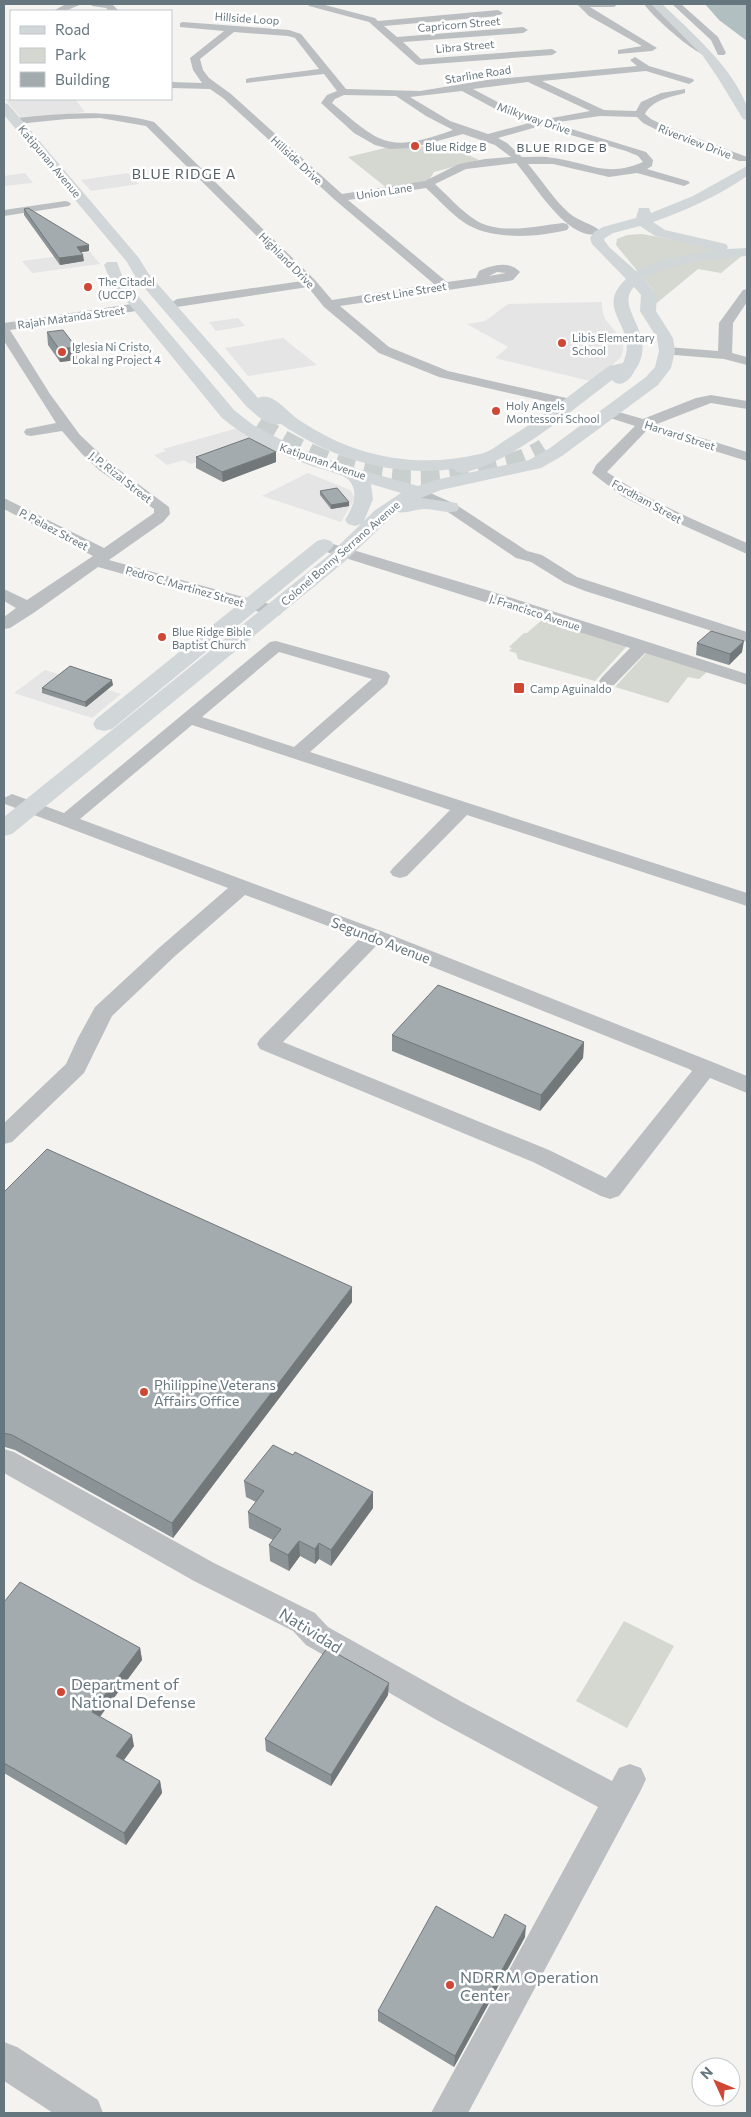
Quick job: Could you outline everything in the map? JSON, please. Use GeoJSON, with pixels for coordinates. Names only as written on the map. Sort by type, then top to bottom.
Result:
{"type":"FeatureCollection","features":[{"type":"Feature","properties":{"kind":"main road"},"geometry":{"type":"LineString","coordinates":[[656,4],[681,26],[707,54],[724,77],[747,116]]}},
{"type":"Feature","properties":{"kind":"main road"},"geometry":{"type":"LineString","coordinates":[[666,4],[681,26],[724,56]]}},
{"type":"Feature","properties":{"kind":"main road","name":"Katipunan Avenue"},"geometry":{"type":"LineString","coordinates":[[4,107],[134,261],[141,275],[253,403],[266,422],[238,408],[128,277],[107,259],[116,279],[228,414],[251,432],[292,451],[351,463],[419,486]]}},
{"type":"Feature","properties":{"kind":"main road"},"geometry":{"type":"LineString","coordinates":[[743,247],[671,269],[653,277],[640,288],[634,298],[634,325],[637,347],[630,366],[620,378],[539,446],[638,379],[653,358],[653,347],[634,325],[615,319],[608,309],[612,291],[610,280],[587,244],[590,235],[644,216],[663,214],[707,195],[746,162]]}},
{"type":"Feature","properties":{"kind":"main road"},"geometry":{"type":"LineString","coordinates":[[631,274],[602,250],[597,243],[597,239],[601,234],[644,216],[746,162]]}},
{"type":"Feature","properties":{"kind":"main road","name":"Katipunan Avenue"},"geometry":{"type":"LineString","coordinates":[[54,192],[76,218]]}},
{"type":"Feature","properties":{"kind":"main road"},"geometry":{"type":"LineString","coordinates":[[663,214],[667,222],[743,247]]}},
{"type":"Feature","properties":{"kind":"main road"},"geometry":{"type":"LineString","coordinates":[[644,216],[660,233]]}},
{"type":"Feature","properties":{"kind":"main road"},"geometry":{"type":"LineString","coordinates":[[667,351],[664,338],[648,311],[648,293],[607,243],[608,239],[633,230],[743,247]]}},
{"type":"Feature","properties":{"kind":"main road","name":"Katipunan Avenue"},"geometry":{"type":"LineString","coordinates":[[134,261],[152,274],[268,404],[351,463]]}},
{"type":"Feature","properties":{"kind":"main road","name":"Colonel Bonny Serrano Avenue"},"geometry":{"type":"LineString","coordinates":[[4,829],[15,804],[250,604],[391,493],[529,466],[556,452],[652,381],[663,368],[667,351]]}},
{"type":"Feature","properties":{"kind":"main road","name":"Colonel Bonny Serrano Avenue"},"geometry":{"type":"LineString","coordinates":[[15,804],[274,611],[344,553],[384,512],[419,486],[468,466],[505,448],[615,370],[630,366]]}},
{"type":"Feature","properties":{"kind":"main road"},"geometry":{"type":"LineString","coordinates":[[292,451],[306,448],[321,440]]}},
{"type":"Feature","properties":{"kind":"main road"},"geometry":{"type":"LineString","coordinates":[[355,520],[363,504],[364,491],[351,463],[434,465],[470,460],[505,448]]}},
{"type":"Feature","properties":{"kind":"main road"},"geometry":{"type":"LineString","coordinates":[[384,512],[421,503],[457,506],[463,488],[498,472]]}},
{"type":"Feature","properties":{"kind":"street"},"geometry":{"type":"LineString","coordinates":[[60,10],[70,5],[78,4]]}},
{"type":"Feature","properties":{"kind":"street"},"geometry":{"type":"LineString","coordinates":[[95,4],[109,6],[113,10]]}},
{"type":"Feature","properties":{"kind":"street","name":"Libra Street"},"geometry":{"type":"LineString","coordinates":[[312,4],[374,22],[419,62],[552,52],[505,18],[480,4]]}},
{"type":"Feature","properties":{"kind":"street"},"geometry":{"type":"LineString","coordinates":[[330,9],[351,4]]}},
{"type":"Feature","properties":{"kind":"street"},"geometry":{"type":"LineString","coordinates":[[582,4],[614,4]]}},
{"type":"Feature","properties":{"kind":"street"},"geometry":{"type":"LineString","coordinates":[[582,4],[592,14],[638,38],[652,48],[624,54],[646,68],[689,81]]}},
{"type":"Feature","properties":{"kind":"street"},"geometry":{"type":"LineString","coordinates":[[608,4],[621,14]]}},
{"type":"Feature","properties":{"kind":"street"},"geometry":{"type":"LineString","coordinates":[[638,4],[661,29],[681,26]]}},
{"type":"Feature","properties":{"kind":"street"},"geometry":{"type":"LineString","coordinates":[[648,4],[681,26]]}},
{"type":"Feature","properties":{"kind":"street"},"geometry":{"type":"LineString","coordinates":[[676,4],[715,40],[724,56]]}},
{"type":"Feature","properties":{"kind":"street"},"geometry":{"type":"LineString","coordinates":[[374,22],[417,10]]}},
{"type":"Feature","properties":{"kind":"street","name":"Hillside Loop"},"geometry":{"type":"LineString","coordinates":[[200,15],[189,19],[183,25],[289,33],[298,36],[344,92]]}},
{"type":"Feature","properties":{"kind":"street"},"geometry":{"type":"LineString","coordinates":[[374,22],[505,18]]}},
{"type":"Feature","properties":{"kind":"street","name":"Hillside Drive"},"geometry":{"type":"LineString","coordinates":[[231,30],[195,58],[195,66],[210,86],[227,96],[339,198],[444,286]]}},
{"type":"Feature","properties":{"kind":"street","name":"Capricorn Street"},"geometry":{"type":"LineString","coordinates":[[396,40],[530,36]]}},
{"type":"Feature","properties":{"kind":"street","name":"Starline Road"},"geometry":{"type":"LineString","coordinates":[[344,92],[399,94],[446,92],[487,83],[646,68]]}},
{"type":"Feature","properties":{"kind":"street"},"geometry":{"type":"LineString","coordinates":[[250,81],[326,71]]}},
{"type":"Feature","properties":{"kind":"street"},"geometry":{"type":"LineString","coordinates":[[532,79],[601,113]]}},
{"type":"Feature","properties":{"kind":"street"},"geometry":{"type":"LineString","coordinates":[[172,85],[210,86]]}},
{"type":"Feature","properties":{"kind":"street","name":"Milkyway Drive"},"geometry":{"type":"LineString","coordinates":[[464,88],[504,109],[642,154],[648,160],[648,164],[638,170]]}},
{"type":"Feature","properties":{"kind":"street"},"geometry":{"type":"LineString","coordinates":[[488,138],[540,122],[576,114],[640,114],[645,104],[665,95],[681,91]]}},
{"type":"Feature","properties":{"kind":"street"},"geometry":{"type":"LineString","coordinates":[[344,92],[331,97],[326,103],[367,137],[379,143],[395,146],[421,144],[463,130]]}},
{"type":"Feature","properties":{"kind":"street"},"geometry":{"type":"LineString","coordinates":[[399,94],[428,114],[504,146],[518,160],[566,224],[590,235]]}},
{"type":"Feature","properties":{"kind":"street","name":"Highland Drive"},"geometry":{"type":"LineString","coordinates":[[17,121],[83,114],[132,118],[150,124],[311,283],[329,304],[384,350],[444,374],[570,403]]}},
{"type":"Feature","properties":{"kind":"street","name":"Riverview Drive"},"geometry":{"type":"LineString","coordinates":[[640,114],[647,121],[659,127],[746,162]]}},
{"type":"Feature","properties":{"kind":"street"},"geometry":{"type":"LineString","coordinates":[[518,160],[568,163],[588,170],[609,174],[638,170],[684,183]]}},
{"type":"Feature","properties":{"kind":"street","name":"Union Lane"},"geometry":{"type":"LineString","coordinates":[[339,198],[428,184],[463,166],[485,162],[518,160]]}},
{"type":"Feature","properties":{"kind":"street"},"geometry":{"type":"LineString","coordinates":[[428,184],[473,223],[481,227],[502,231],[566,224]]}},
{"type":"Feature","properties":{"kind":"street"},"geometry":{"type":"LineString","coordinates":[[4,213],[65,204]]}},
{"type":"Feature","properties":{"kind":"street","name":"Crest Line Street"},"geometry":{"type":"LineString","coordinates":[[329,304],[482,280]]}},
{"type":"Feature","properties":{"kind":"street"},"geometry":{"type":"LineString","coordinates":[[177,303],[311,283]]}},
{"type":"Feature","properties":{"kind":"street"},"geometry":{"type":"LineString","coordinates":[[725,355],[726,323],[747,293]]}},
{"type":"Feature","properties":{"kind":"street","name":"Rajah Matanda Street"},"geometry":{"type":"LineString","coordinates":[[4,327],[138,307]]}},
{"type":"Feature","properties":{"kind":"street"},"geometry":{"type":"LineString","coordinates":[[729,317],[747,320]]}},
{"type":"Feature","properties":{"kind":"street","name":"J. P. Rizal Street"},"geometry":{"type":"LineString","coordinates":[[4,331],[66,426],[88,452],[124,482],[161,507],[162,514],[4,624]]}},
{"type":"Feature","properties":{"kind":"street"},"geometry":{"type":"LineString","coordinates":[[667,351],[725,355],[747,360]]}},
{"type":"Feature","properties":{"kind":"street","name":"Fordham Street"},"geometry":{"type":"LineString","coordinates":[[747,405],[711,398],[646,424],[600,468],[599,473],[627,493],[654,507],[747,549]]}},
{"type":"Feature","properties":{"kind":"street","name":"Harvard Street"},"geometry":{"type":"LineString","coordinates":[[612,414],[747,457]]}},
{"type":"Feature","properties":{"kind":"street"},"geometry":{"type":"LineString","coordinates":[[31,432],[66,426]]}},
{"type":"Feature","properties":{"kind":"street","name":"Katipunan Avenue"},"geometry":{"type":"LineString","coordinates":[[419,486],[536,552],[536,558],[571,580],[747,637]]}},
{"type":"Feature","properties":{"kind":"street","name":"P. Pelaez Street"},"geometry":{"type":"LineString","coordinates":[[4,503],[100,558]]}},
{"type":"Feature","properties":{"kind":"street","name":"J. Francisco Avenue"},"geometry":{"type":"LineString","coordinates":[[323,546],[494,598],[747,680]]}},
{"type":"Feature","properties":{"kind":"street","name":"Pedro C. Martinez Street"},"geometry":{"type":"LineString","coordinates":[[100,558],[274,611]]}},
{"type":"Feature","properties":{"kind":"street"},"geometry":{"type":"LineString","coordinates":[[4,594],[29,608]]}},
{"type":"Feature","properties":{"kind":"street"},"geometry":{"type":"LineString","coordinates":[[66,821],[182,722],[190,719],[278,646],[381,676],[381,680],[297,754]]}},
{"type":"Feature","properties":{"kind":"street"},"geometry":{"type":"LineString","coordinates":[[608,681],[642,646]]}},
{"type":"Feature","properties":{"kind":"street"},"geometry":{"type":"LineString","coordinates":[[190,719],[747,900]]}},
{"type":"Feature","properties":{"kind":"street","name":"Segundo Avenue"},"geometry":{"type":"LineString","coordinates":[[15,804],[66,821],[374,936],[747,1085]]}},
{"type":"Feature","properties":{"kind":"street"},"geometry":{"type":"LineString","coordinates":[[400,872],[463,808]]}},
{"type":"Feature","properties":{"kind":"street"},"geometry":{"type":"LineString","coordinates":[[4,1136],[76,1068],[103,1012],[167,952],[242,887]]}},
{"type":"Feature","properties":{"kind":"street"},"geometry":{"type":"LineString","coordinates":[[374,936],[268,1044],[541,1156],[610,1190],[706,1068]]}},
{"type":"Feature","properties":{"kind":"street","name":"Natividad"},"geometry":{"type":"LineString","coordinates":[[4,1460],[204,1572],[304,1622],[317,1636],[451,1712],[624,1790],[449,2113]]}},
{"type":"Feature","properties":{"kind":"street"},"geometry":{"type":"LineString","coordinates":[[4,2060],[85,2113]]}},
{"type":"Feature","properties":{"kind":"shaded area"},"geometry":{"type":"Polygon","coordinates":[[[705,4],[747,4],[747,41],[719,20],[705,4]]]}},
{"type":"Feature","properties":{"kind":"shaded area"},"geometry":{"type":"Polygon","coordinates":[[[5,99],[76,100],[85,112],[22,119],[5,99]]]}},
{"type":"Feature","properties":{"kind":"shaded area"},"geometry":{"type":"Polygon","coordinates":[[[25,173],[33,183],[4,186],[4,176],[25,173]]]}},
{"type":"Feature","properties":{"kind":"shaded area"},"geometry":{"type":"Polygon","coordinates":[[[128,173],[139,184],[91,191],[81,180],[128,173]]]}},
{"type":"Feature","properties":{"kind":"shaded area"},"geometry":{"type":"Polygon","coordinates":[[[90,252],[100,264],[32,273],[22,261],[90,252]]]}},
{"type":"Feature","properties":{"kind":"shaded area","name":"Libis Elementary School"},"geometry":{"type":"Polygon","coordinates":[[[602,302],[605,319],[623,341],[623,351],[621,357],[607,370],[590,381],[495,358],[508,347],[467,324],[485,321],[508,304],[602,302]]]}},
{"type":"Feature","properties":{"kind":"shaded area"},"geometry":{"type":"Polygon","coordinates":[[[238,318],[245,326],[216,331],[209,322],[238,318]]]}},
{"type":"Feature","properties":{"kind":"shaded area"},"geometry":{"type":"Polygon","coordinates":[[[283,338],[317,365],[248,376],[225,348],[283,338]]]}},
{"type":"Feature","properties":{"kind":"shaded area"},"geometry":{"type":"Polygon","coordinates":[[[238,428],[260,445],[190,464],[184,460],[167,465],[154,455],[166,451],[163,449],[238,428]]]}},
{"type":"Feature","properties":{"kind":"shaded area"},"geometry":{"type":"Polygon","coordinates":[[[308,473],[350,490],[355,498],[341,522],[262,496],[308,473]]]}},
{"type":"Feature","properties":{"kind":"shaded area"},"geometry":{"type":"Polygon","coordinates":[[[45,670],[121,694],[92,718],[14,693],[45,670]]]}},
{"type":"Feature","properties":{"kind":"green space"},"geometry":{"type":"Polygon","coordinates":[[[443,143],[479,160],[434,172],[428,182],[388,189],[348,157],[389,147],[414,148],[443,143]]]}},
{"type":"Feature","properties":{"kind":"green space"},"geometry":{"type":"Polygon","coordinates":[[[642,234],[744,254],[721,273],[698,269],[652,307],[654,291],[616,245],[617,239],[627,235],[642,234]]]}},
{"type":"Feature","properties":{"kind":"green space"},"geometry":{"type":"Polygon","coordinates":[[[543,619],[627,646],[595,681],[518,659],[516,653],[509,651],[512,648],[509,647],[543,619]]]}},
{"type":"Feature","properties":{"kind":"green space"},"geometry":{"type":"Polygon","coordinates":[[[647,652],[707,672],[699,679],[688,677],[668,703],[615,687],[647,652]]]}},
{"type":"Feature","properties":{"kind":"green space"},"geometry":{"type":"Polygon","coordinates":[[[624,1621],[674,1646],[627,1728],[576,1701],[624,1621]]]}},
{"type":"Feature","properties":{"kind":"building"},"geometry":{"type":"Polygon","coordinates":[[[28,208],[89,245],[77,247],[83,255],[59,258],[24,209],[28,208]]]}},
{"type":"Feature","properties":{"kind":"building"},"geometry":{"type":"Polygon","coordinates":[[[63,330],[76,347],[59,349],[47,332],[63,330]]]}},
{"type":"Feature","properties":{"kind":"building"},"geometry":{"type":"Polygon","coordinates":[[[249,438],[276,452],[222,472],[196,457],[249,438]]]}},
{"type":"Feature","properties":{"kind":"building"},"geometry":{"type":"Polygon","coordinates":[[[337,488],[349,502],[331,505],[320,491],[337,488]]]}},
{"type":"Feature","properties":{"kind":"building"},"geometry":{"type":"Polygon","coordinates":[[[711,631],[744,641],[730,654],[697,643],[711,631]]]}},
{"type":"Feature","properties":{"kind":"building"},"geometry":{"type":"Polygon","coordinates":[[[70,666],[112,680],[85,702],[42,688],[70,666]]]}},
{"type":"Feature","properties":{"kind":"building"},"geometry":{"type":"Polygon","coordinates":[[[438,985],[584,1042],[541,1095],[392,1035],[438,985]]]}},
{"type":"Feature","properties":{"kind":"building","name":"Philippine Veterans Affairs Office"},"geometry":{"type":"Polygon","coordinates":[[[47,1149],[352,1287],[172,1523],[12,1435],[4,1433],[4,1192],[47,1149]]]}},
{"type":"Feature","properties":{"kind":"building"},"geometry":{"type":"Polygon","coordinates":[[[273,1445],[293,1455],[295,1452],[373,1492],[331,1550],[319,1543],[315,1549],[299,1541],[288,1555],[269,1545],[281,1529],[248,1512],[264,1491],[244,1481],[273,1445]]]}},
{"type":"Feature","properties":{"kind":"building","name":"Department of National Defense"},"geometry":{"type":"Polygon","coordinates":[[[20,1582],[140,1648],[92,1712],[132,1735],[116,1756],[160,1781],[124,1833],[4,1763],[4,1602],[20,1582]]]}},
{"type":"Feature","properties":{"kind":"building"},"geometry":{"type":"Polygon","coordinates":[[[327,1648],[389,1683],[331,1775],[265,1739],[327,1648]]]}},
{"type":"Feature","properties":{"kind":"building","name":"NDRRM Operation Center"},"geometry":{"type":"Polygon","coordinates":[[[436,1906],[493,1938],[505,1914],[526,1926],[455,2056],[378,2011],[436,1906]]]}},
{"type":"Feature","properties":{"kind":"tunnel"},"geometry":{"type":"LineString","coordinates":[[258,424],[311,454],[337,464],[391,476],[419,477],[479,470],[521,459],[544,448]]}},
{"type":"Feature","properties":{"kind":"place","name":"Blue Ridge B"},"geometry":{"type":"Point","coordinates":[415,146]}},
{"type":"Feature","properties":{"kind":"place","name":"The Citadel (UCCP)"},"geometry":{"type":"Point","coordinates":[88,287]}},
{"type":"Feature","properties":{"kind":"place","name":"Libis Elementary School"},"geometry":{"type":"Point","coordinates":[562,343]}},
{"type":"Feature","properties":{"kind":"place","name":"Iglesia Ni Cristo, Lokal ng Project 4"},"geometry":{"type":"Point","coordinates":[62,352]}},
{"type":"Feature","properties":{"kind":"place","name":"Holy Angels Montessori School"},"geometry":{"type":"Point","coordinates":[496,411]}},
{"type":"Feature","properties":{"kind":"place","name":"Blue Ridge Bible Baptist Church"},"geometry":{"type":"Point","coordinates":[162,637]}},
{"type":"Feature","properties":{"kind":"place","name":"Camp Aguinaldo"},"geometry":{"type":"Point","coordinates":[519,688]}},
{"type":"Feature","properties":{"kind":"place","name":"Philippine Veterans Affairs Office"},"geometry":{"type":"Point","coordinates":[144,1392]}},
{"type":"Feature","properties":{"kind":"place","name":"Department of National Defense"},"geometry":{"type":"Point","coordinates":[61,1692]}},
{"type":"Feature","properties":{"kind":"place","name":"NDRRM Operation Center"},"geometry":{"type":"Point","coordinates":[450,1985]}},
{"type":"Feature","properties":{"kind":"district","name":"BLUE RIDGE B"},"geometry":{"type":"Point","coordinates":[562,147]}},
{"type":"Feature","properties":{"kind":"district","name":"BLUE RIDGE A"},"geometry":{"type":"Point","coordinates":[184,173]}}]}
